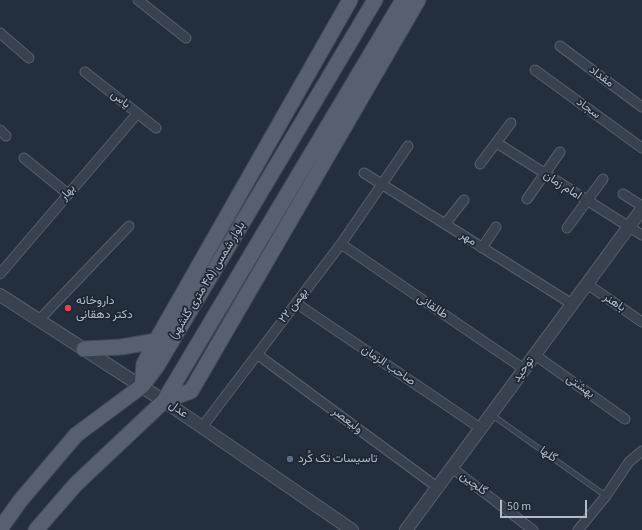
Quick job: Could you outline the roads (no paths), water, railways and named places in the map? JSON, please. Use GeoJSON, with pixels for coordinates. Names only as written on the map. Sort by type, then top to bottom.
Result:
{"type":"FeatureCollection","features":[{"type":"Feature","properties":{"kind":"main road"},"geometry":{"type":"LineString","coordinates":[[142,386],[144,364],[156,341],[350,0]]}},
{"type":"Feature","properties":{"kind":"main road","name":"بلوار شمس (۴۵ متری گلشهر)"},"geometry":{"type":"LineString","coordinates":[[0,529],[20,501],[76,435],[142,386],[157,366],[375,0]]}},
{"type":"Feature","properties":{"kind":"main road","name":"بلوار شمس (۴۵ متری گلشهر)"},"geometry":{"type":"LineString","coordinates":[[36,530],[76,484],[164,401],[403,0]]}},
{"type":"Feature","properties":{"kind":"main road"},"geometry":{"type":"LineString","coordinates":[[164,401],[191,391],[418,0]]}},
{"type":"Feature","properties":{"kind":"main road"},"geometry":{"type":"LineString","coordinates":[[84,349],[121,347],[156,341]]}},
{"type":"Feature","properties":{"kind":"street"},"geometry":{"type":"LineString","coordinates":[[138,0],[186,38]]}},
{"type":"Feature","properties":{"kind":"street"},"geometry":{"type":"LineString","coordinates":[[0,33],[29,58]]}},
{"type":"Feature","properties":{"kind":"street","name":"مقداد"},"geometry":{"type":"LineString","coordinates":[[560,46],[642,107]]}},
{"type":"Feature","properties":{"kind":"street","name":"سجاد"},"geometry":{"type":"LineString","coordinates":[[534,70],[642,148]]}},
{"type":"Feature","properties":{"kind":"street","name":"یاس"},"geometry":{"type":"LineString","coordinates":[[84,72],[156,128]]}},
{"type":"Feature","properties":{"kind":"street","name":"بهار"},"geometry":{"type":"LineString","coordinates":[[0,274],[137,114]]}},
{"type":"Feature","properties":{"kind":"street"},"geometry":{"type":"LineString","coordinates":[[480,164],[511,123]]}},
{"type":"Feature","properties":{"kind":"street","name":"امام زمان"},"geometry":{"type":"LineString","coordinates":[[497,143],[642,235]]}},
{"type":"Feature","properties":{"kind":"street","name":"۲۲ بهمن"},"geometry":{"type":"LineString","coordinates":[[202,427],[341,244],[408,146]]}},
{"type":"Feature","properties":{"kind":"street"},"geometry":{"type":"LineString","coordinates":[[527,199],[560,152]]}},
{"type":"Feature","properties":{"kind":"street"},"geometry":{"type":"LineString","coordinates":[[24,158],[68,194]]}},
{"type":"Feature","properties":{"kind":"street","name":"مهر"},"geometry":{"type":"LineString","coordinates":[[364,173],[572,304]]}},
{"type":"Feature","properties":{"kind":"street"},"geometry":{"type":"LineString","coordinates":[[567,228],[602,179]]}},
{"type":"Feature","properties":{"kind":"street"},"geometry":{"type":"LineString","coordinates":[[623,194],[642,206]]}},
{"type":"Feature","properties":{"kind":"street"},"geometry":{"type":"LineString","coordinates":[[445,224],[464,200]]}},
{"type":"Feature","properties":{"kind":"street","name":"توحید"},"geometry":{"type":"LineString","coordinates":[[406,530],[642,209]]}},
{"type":"Feature","properties":{"kind":"street"},"geometry":{"type":"LineString","coordinates":[[39,320],[129,226]]}},
{"type":"Feature","properties":{"kind":"street"},"geometry":{"type":"LineString","coordinates":[[482,248],[496,227]]}},
{"type":"Feature","properties":{"kind":"street","name":"طالقانی"},"geometry":{"type":"LineString","coordinates":[[341,244],[524,369]]}},
{"type":"Feature","properties":{"kind":"street","name":"باهنر"},"geometry":{"type":"LineString","coordinates":[[587,284],[642,322]]}},
{"type":"Feature","properties":{"kind":"street","name":"عدل"},"geometry":{"type":"LineString","coordinates":[[0,295],[142,386],[352,530]]}},
{"type":"Feature","properties":{"kind":"street","name":"صاحب الزمان"},"geometry":{"type":"LineString","coordinates":[[296,303],[480,428]]}},
{"type":"Feature","properties":{"kind":"street","name":"ولیعصر"},"geometry":{"type":"LineString","coordinates":[[258,355],[437,487]]}},
{"type":"Feature","properties":{"kind":"street","name":"بهشتی"},"geometry":{"type":"LineString","coordinates":[[535,355],[625,419]]}},
{"type":"Feature","properties":{"kind":"street"},"geometry":{"type":"LineString","coordinates":[[578,530],[606,496],[629,462],[642,451]]}},
{"type":"Feature","properties":{"kind":"street","name":"گلچین"},"geometry":{"type":"LineString","coordinates":[[452,468],[533,530]]}},
{"type":"Feature","properties":{"kind":"lane","name":"گلها"},"geometry":{"type":"LineString","coordinates":[[491,414],[606,496]]}},
{"type":"Feature","properties":{"kind":"place","name":"داروخانه دکتر دهقانی"},"geometry":{"type":"Point","coordinates":[68,308]}},
{"type":"Feature","properties":{"kind":"place","name":"تاسیسات تک کُرد"},"geometry":{"type":"Point","coordinates":[290,459]}}]}
